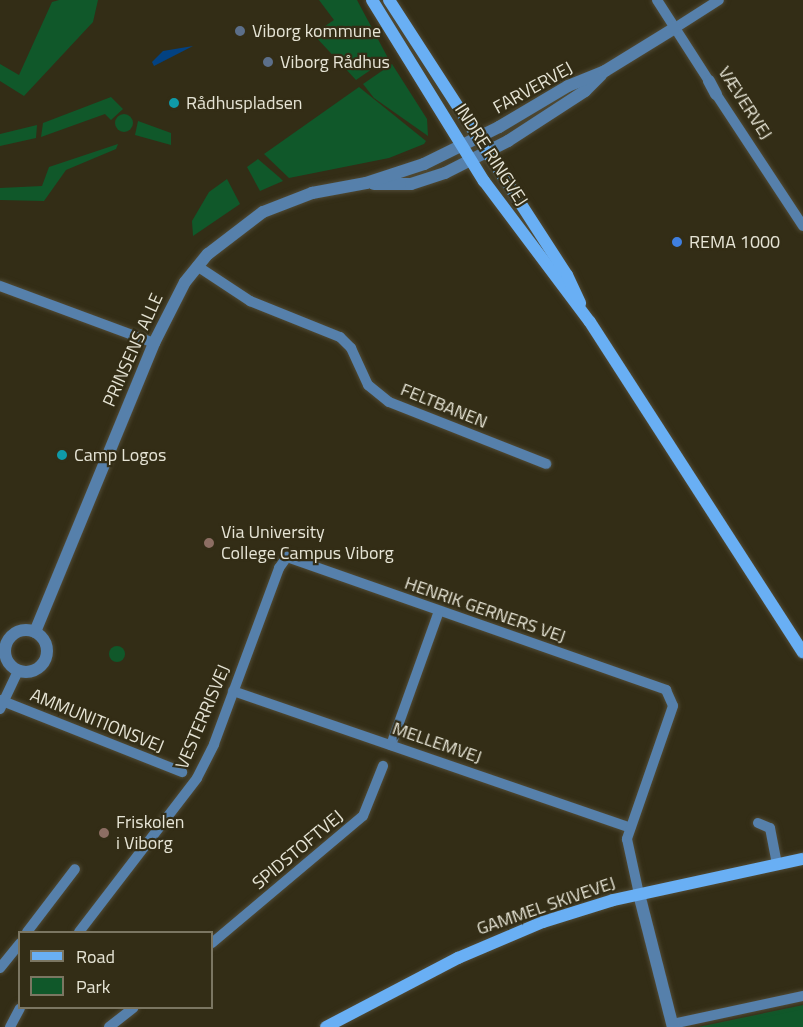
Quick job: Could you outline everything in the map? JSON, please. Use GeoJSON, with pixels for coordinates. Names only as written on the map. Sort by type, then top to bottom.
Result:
{"type":"FeatureCollection","features":[{"type":"Feature","properties":{"kind":"main road","name":"INDRE RINGVEJ"},"geometry":{"type":"LineString","coordinates":[[372,0],[471,160],[590,322],[803,652]]}},
{"type":"Feature","properties":{"kind":"main road","name":"INDRE RINGVEJ"},"geometry":{"type":"LineString","coordinates":[[389,0],[567,275],[590,322]]}},
{"type":"Feature","properties":{"kind":"main road","name":"INDRE RINGVEJ"},"geometry":{"type":"LineString","coordinates":[[795,641],[803,656]]}},
{"type":"Feature","properties":{"kind":"main road","name":"GAMMEL SKIVEVEJ"},"geometry":{"type":"LineString","coordinates":[[326,1027],[502,938],[639,894],[800,859]]}},
{"type":"Feature","properties":{"kind":"street","name":"VÆVERVEJ"},"geometry":{"type":"LineString","coordinates":[[657,0],[803,226]]}},
{"type":"Feature","properties":{"kind":"street","name":"FARVERVEJ"},"geometry":{"type":"LineString","coordinates":[[461,144],[568,86],[605,71],[719,0]]}},
{"type":"Feature","properties":{"kind":"street","name":"FARVERVEJ"},"geometry":{"type":"LineString","coordinates":[[471,160],[488,152],[585,91],[605,71]]}},
{"type":"Feature","properties":{"kind":"street","name":"PRINSENS ALLE"},"geometry":{"type":"LineString","coordinates":[[35,632],[154,343],[174,300],[197,266],[239,227],[263,212],[312,193],[366,183],[424,164],[461,144]]}},
{"type":"Feature","properties":{"kind":"street","name":"PRINSENS ALLE"},"geometry":{"type":"LineString","coordinates":[[366,183],[411,184],[471,160]]}},
{"type":"Feature","properties":{"kind":"street","name":"FELTBANEN"},"geometry":{"type":"LineString","coordinates":[[197,266],[250,301],[340,337],[351,348],[368,385],[388,402],[546,464]]}},
{"type":"Feature","properties":{"kind":"street"},"geometry":{"type":"LineString","coordinates":[[0,286],[154,343]]}},
{"type":"Feature","properties":{"kind":"street","name":"HENRIK GERNERS VEJ"},"geometry":{"type":"LineString","coordinates":[[286,557],[666,690],[671,697],[669,720],[629,827]]}},
{"type":"Feature","properties":{"kind":"street","name":"VESTERRISVEJ"},"geometry":{"type":"LineString","coordinates":[[81,931],[197,778],[286,557]]}},
{"type":"Feature","properties":{"kind":"street"},"geometry":{"type":"LineString","coordinates":[[391,745],[439,611]]}},
{"type":"Feature","properties":{"kind":"street"},"geometry":{"type":"LineString","coordinates":[[18,631],[35,632],[45,642],[46,659],[37,669],[18,671],[4,656],[3,641],[18,631]]}},
{"type":"Feature","properties":{"kind":"street"},"geometry":{"type":"LineString","coordinates":[[1,703],[18,671]]}},
{"type":"Feature","properties":{"kind":"street","name":"MELLEMVEJ"},"geometry":{"type":"LineString","coordinates":[[233,691],[629,827]]}},
{"type":"Feature","properties":{"kind":"street","name":"AMMUNITIONSVEJ"},"geometry":{"type":"LineString","coordinates":[[1,703],[182,772]]}},
{"type":"Feature","properties":{"kind":"street","name":"SPIDSTOFTVEJ"},"geometry":{"type":"LineString","coordinates":[[213,942],[363,816],[383,766]]}},
{"type":"Feature","properties":{"kind":"street"},"geometry":{"type":"LineString","coordinates":[[758,823],[770,828],[777,863]]}},
{"type":"Feature","properties":{"kind":"street"},"geometry":{"type":"LineString","coordinates":[[629,827],[629,852],[673,1026],[803,996]]}},
{"type":"Feature","properties":{"kind":"street"},"geometry":{"type":"LineString","coordinates":[[28,931],[75,869]]}},
{"type":"Feature","properties":{"kind":"street"},"geometry":{"type":"LineString","coordinates":[[0,968],[18,946]]}},
{"type":"Feature","properties":{"kind":"street"},"geometry":{"type":"LineString","coordinates":[[10,1027],[19,1009]]}},
{"type":"Feature","properties":{"kind":"street"},"geometry":{"type":"LineString","coordinates":[[110,1027],[132,1009]]}},
{"type":"Feature","properties":{"kind":"green space"},"geometry":{"type":"Polygon","coordinates":[[[98,0],[93,22],[24,96],[0,81],[0,64],[19,75],[52,2],[98,0]]]}},
{"type":"Feature","properties":{"kind":"green space"},"geometry":{"type":"Polygon","coordinates":[[[319,0],[357,0],[388,58],[356,80],[313,34],[334,20],[319,0]]]}},
{"type":"Feature","properties":{"kind":"green space"},"geometry":{"type":"Polygon","coordinates":[[[392,64],[427,119],[428,136],[374,98],[363,84],[392,64]]]}},
{"type":"Feature","properties":{"kind":"green space"},"geometry":{"type":"Polygon","coordinates":[[[359,87],[426,141],[424,144],[389,158],[289,178],[264,154],[359,87]]]}},
{"type":"Feature","properties":{"kind":"green space"},"geometry":{"type":"Polygon","coordinates":[[[111,97],[123,109],[111,120],[105,114],[41,137],[43,123],[111,97]]]}},
{"type":"Feature","properties":{"kind":"green space"},"geometry":{"type":"Polygon","coordinates":[[[124,114],[130,117],[133,123],[130,129],[124,132],[118,129],[115,123],[118,117],[124,114]]]}},
{"type":"Feature","properties":{"kind":"green space"},"geometry":{"type":"Polygon","coordinates":[[[138,121],[171,133],[171,145],[135,135],[138,121]]]}},
{"type":"Feature","properties":{"kind":"green space"},"geometry":{"type":"Polygon","coordinates":[[[37,125],[36,138],[0,146],[0,134],[37,125]]]}},
{"type":"Feature","properties":{"kind":"green space"},"geometry":{"type":"Polygon","coordinates":[[[118,144],[116,149],[66,170],[44,201],[0,200],[0,188],[42,186],[49,167],[118,144]]]}},
{"type":"Feature","properties":{"kind":"green space"},"geometry":{"type":"Polygon","coordinates":[[[258,159],[283,181],[260,191],[247,167],[258,159]]]}},
{"type":"Feature","properties":{"kind":"green space"},"geometry":{"type":"Polygon","coordinates":[[[227,179],[240,204],[193,236],[192,221],[209,192],[227,179]]]}},
{"type":"Feature","properties":{"kind":"green space"},"geometry":{"type":"Polygon","coordinates":[[[117,646],[123,648],[125,654],[123,660],[117,662],[111,660],[109,654],[111,648],[117,646]]]}},
{"type":"Feature","properties":{"kind":"green space"},"geometry":{"type":"Polygon","coordinates":[[[803,1005],[803,1027],[698,1027],[803,1005]]]}},
{"type":"Feature","properties":{"kind":"water"},"geometry":{"type":"Polygon","coordinates":[[[193,46],[154,66],[152,62],[163,51],[193,46]]]}},
{"type":"Feature","properties":{"kind":"place","name":"Viborg kommune"},"geometry":{"type":"Point","coordinates":[240,31]}},
{"type":"Feature","properties":{"kind":"place","name":"Viborg Rådhus"},"geometry":{"type":"Point","coordinates":[268,62]}},
{"type":"Feature","properties":{"kind":"place","name":"Rådhuspladsen"},"geometry":{"type":"Point","coordinates":[174,103]}},
{"type":"Feature","properties":{"kind":"place","name":"REMA 1000"},"geometry":{"type":"Point","coordinates":[677,242]}},
{"type":"Feature","properties":{"kind":"place","name":"Camp Logos"},"geometry":{"type":"Point","coordinates":[62,455]}},
{"type":"Feature","properties":{"kind":"place","name":"Via University College Campus Viborg"},"geometry":{"type":"Point","coordinates":[209,543]}},
{"type":"Feature","properties":{"kind":"place","name":"Friskolen i Viborg"},"geometry":{"type":"Point","coordinates":[104,833]}}]}
